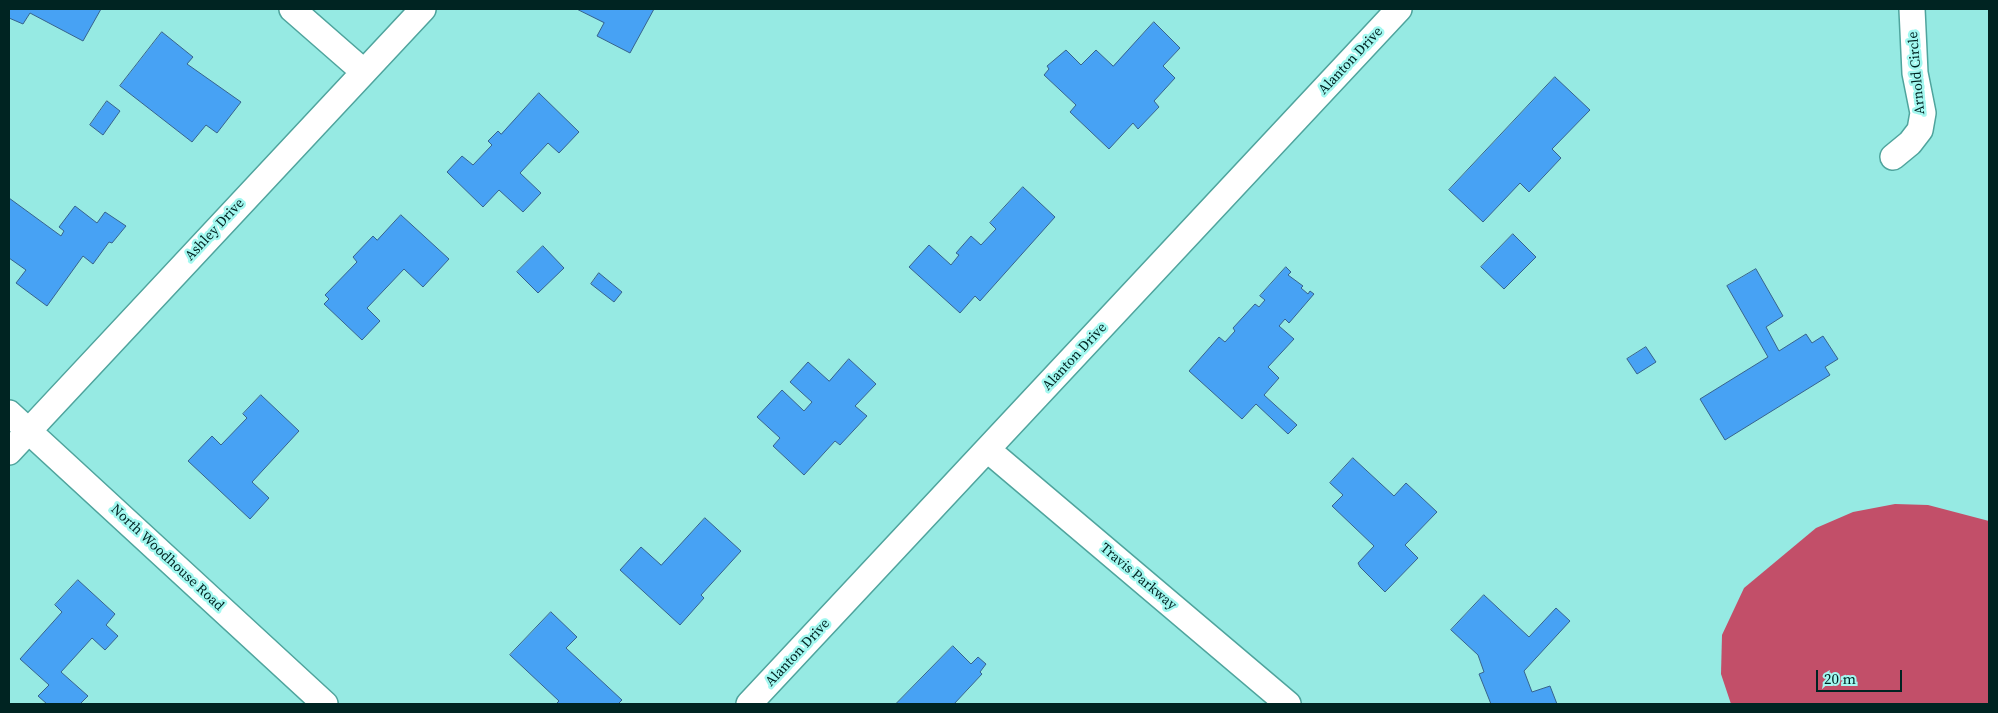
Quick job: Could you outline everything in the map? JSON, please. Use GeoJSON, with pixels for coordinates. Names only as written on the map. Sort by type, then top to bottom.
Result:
{"type":"FeatureCollection","features":[{"type":"Feature","properties":{"kind":"street"},"geometry":{"type":"LineString","coordinates":[[292,9],[364,72]]}},
{"type":"Feature","properties":{"kind":"street","name":"Ashley Drive"},"geometry":{"type":"LineString","coordinates":[[9,452],[423,9]]}},
{"type":"Feature","properties":{"kind":"street","name":"Alanton Drive"},"geometry":{"type":"LineString","coordinates":[[749,704],[1399,9]]}},
{"type":"Feature","properties":{"kind":"street","name":"Arnold Circle"},"geometry":{"type":"LineString","coordinates":[[1894,156],[1910,143],[1920,130],[1923,113],[1915,73],[1912,9]]}},
{"type":"Feature","properties":{"kind":"street","name":"North Woodhouse Road"},"geometry":{"type":"LineString","coordinates":[[9,413],[325,704]]}},
{"type":"Feature","properties":{"kind":"street","name":"Travis Parkway"},"geometry":{"type":"LineString","coordinates":[[988,450],[1288,704]]}},
{"type":"Feature","properties":{"kind":"shaded area"},"geometry":{"type":"Polygon","coordinates":[[[1895,504],[1928,505],[1989,521],[1989,704],[1731,704],[1721,674],[1722,635],[1744,588],[1816,528],[1853,512],[1895,504]]]}},
{"type":"Feature","properties":{"kind":"building"},"geometry":{"type":"Polygon","coordinates":[[[9,9],[101,9],[83,41],[30,13],[23,24],[9,18],[9,9]]]}},
{"type":"Feature","properties":{"kind":"building"},"geometry":{"type":"Polygon","coordinates":[[[577,9],[654,9],[630,53],[597,36],[604,23],[577,9]]]}},
{"type":"Feature","properties":{"kind":"building"},"geometry":{"type":"Polygon","coordinates":[[[1154,22],[1180,48],[1163,66],[1175,78],[1154,101],[1159,107],[1138,129],[1133,123],[1109,149],[1070,112],[1076,105],[1044,75],[1049,69],[1047,66],[1066,50],[1081,65],[1096,50],[1113,66],[1154,22]]]}},
{"type":"Feature","properties":{"kind":"building"},"geometry":{"type":"Polygon","coordinates":[[[162,32],[193,57],[187,64],[241,102],[217,133],[206,125],[192,142],[120,86],[162,32]]]}},
{"type":"Feature","properties":{"kind":"building"},"geometry":{"type":"Polygon","coordinates":[[[1555,77],[1590,110],[1552,149],[1561,158],[1529,192],[1520,183],[1483,222],[1449,190],[1555,77]]]}},
{"type":"Feature","properties":{"kind":"building"},"geometry":{"type":"Polygon","coordinates":[[[539,93],[579,132],[559,153],[548,143],[520,173],[541,193],[523,212],[499,190],[483,207],[447,172],[462,156],[473,165],[492,145],[488,141],[498,131],[501,134],[539,93]]]}},
{"type":"Feature","properties":{"kind":"building"},"geometry":{"type":"Polygon","coordinates":[[[107,101],[120,111],[103,135],[90,125],[107,101]]]}},
{"type":"Feature","properties":{"kind":"building"},"geometry":{"type":"Polygon","coordinates":[[[1023,187],[1055,217],[980,301],[975,296],[960,313],[909,267],[929,245],[951,265],[959,255],[956,253],[971,236],[981,245],[996,229],[990,223],[1023,187]]]}},
{"type":"Feature","properties":{"kind":"building"},"geometry":{"type":"Polygon","coordinates":[[[9,198],[61,236],[64,231],[59,227],[75,206],[97,223],[105,212],[126,226],[112,243],[109,242],[93,264],[83,256],[47,306],[16,283],[26,270],[9,258],[9,198]]]}},
{"type":"Feature","properties":{"kind":"building"},"geometry":{"type":"Polygon","coordinates":[[[401,215],[449,259],[423,287],[404,269],[367,308],[380,321],[362,340],[324,304],[329,299],[325,295],[357,262],[353,257],[373,236],[377,240],[401,215]]]}},
{"type":"Feature","properties":{"kind":"building"},"geometry":{"type":"Polygon","coordinates":[[[1513,234],[1536,257],[1504,289],[1481,267],[1513,234]]]}},
{"type":"Feature","properties":{"kind":"building"},"geometry":{"type":"Polygon","coordinates":[[[543,246],[564,268],[538,293],[517,272],[543,246]]]}},
{"type":"Feature","properties":{"kind":"building"},"geometry":{"type":"Polygon","coordinates":[[[1286,267],[1291,272],[1288,275],[1303,286],[1301,288],[1308,294],[1310,291],[1314,294],[1289,323],[1285,319],[1279,326],[1294,339],[1268,367],[1279,378],[1264,395],[1297,425],[1288,434],[1256,404],[1242,419],[1189,371],[1219,337],[1225,342],[1235,331],[1233,328],[1255,304],[1259,307],[1265,300],[1260,296],[1286,267]]]}},
{"type":"Feature","properties":{"kind":"building"},"geometry":{"type":"Polygon","coordinates":[[[1756,269],[1783,316],[1766,327],[1779,351],[1806,334],[1812,343],[1823,336],[1838,359],[1825,367],[1830,375],[1725,440],[1700,399],[1768,357],[1727,286],[1756,269]]]}},
{"type":"Feature","properties":{"kind":"building"},"geometry":{"type":"Polygon","coordinates":[[[599,273],[622,292],[614,302],[591,284],[599,273]]]}},
{"type":"Feature","properties":{"kind":"building"},"geometry":{"type":"Polygon","coordinates":[[[1646,347],[1656,362],[1637,374],[1627,359],[1646,347]]]}},
{"type":"Feature","properties":{"kind":"building"},"geometry":{"type":"Polygon","coordinates":[[[849,359],[876,384],[855,406],[867,416],[840,445],[835,441],[804,475],[773,446],[780,438],[757,417],[782,390],[804,411],[812,402],[790,382],[808,362],[829,381],[849,359]]]}},
{"type":"Feature","properties":{"kind":"building"},"geometry":{"type":"Polygon","coordinates":[[[261,395],[299,431],[252,482],[269,498],[250,519],[188,461],[212,436],[221,445],[247,418],[243,414],[261,395]]]}},
{"type":"Feature","properties":{"kind":"building"},"geometry":{"type":"Polygon","coordinates":[[[1353,458],[1394,496],[1406,483],[1437,512],[1405,545],[1418,558],[1385,592],[1358,563],[1374,546],[1332,506],[1343,495],[1330,483],[1353,458]]]}},
{"type":"Feature","properties":{"kind":"building"},"geometry":{"type":"Polygon","coordinates":[[[705,518],[741,551],[701,595],[704,598],[680,625],[620,570],[641,547],[661,565],[705,518]]]}},
{"type":"Feature","properties":{"kind":"building"},"geometry":{"type":"Polygon","coordinates":[[[78,580],[115,614],[106,625],[118,636],[105,650],[92,638],[61,672],[88,696],[80,704],[47,704],[38,696],[49,685],[20,659],[62,612],[55,605],[78,580]]]}},
{"type":"Feature","properties":{"kind":"building"},"geometry":{"type":"Polygon","coordinates":[[[1484,595],[1529,637],[1556,608],[1570,621],[1524,671],[1532,692],[1550,686],[1557,704],[1491,704],[1479,674],[1484,672],[1478,655],[1451,630],[1484,595]]]}},
{"type":"Feature","properties":{"kind":"building"},"geometry":{"type":"Polygon","coordinates":[[[551,612],[577,637],[566,648],[622,700],[618,704],[556,704],[559,701],[510,655],[551,612]]]}},
{"type":"Feature","properties":{"kind":"building"},"geometry":{"type":"Polygon","coordinates":[[[953,646],[971,664],[978,657],[986,664],[980,672],[982,674],[954,704],[896,704],[953,646]]]}}]}
